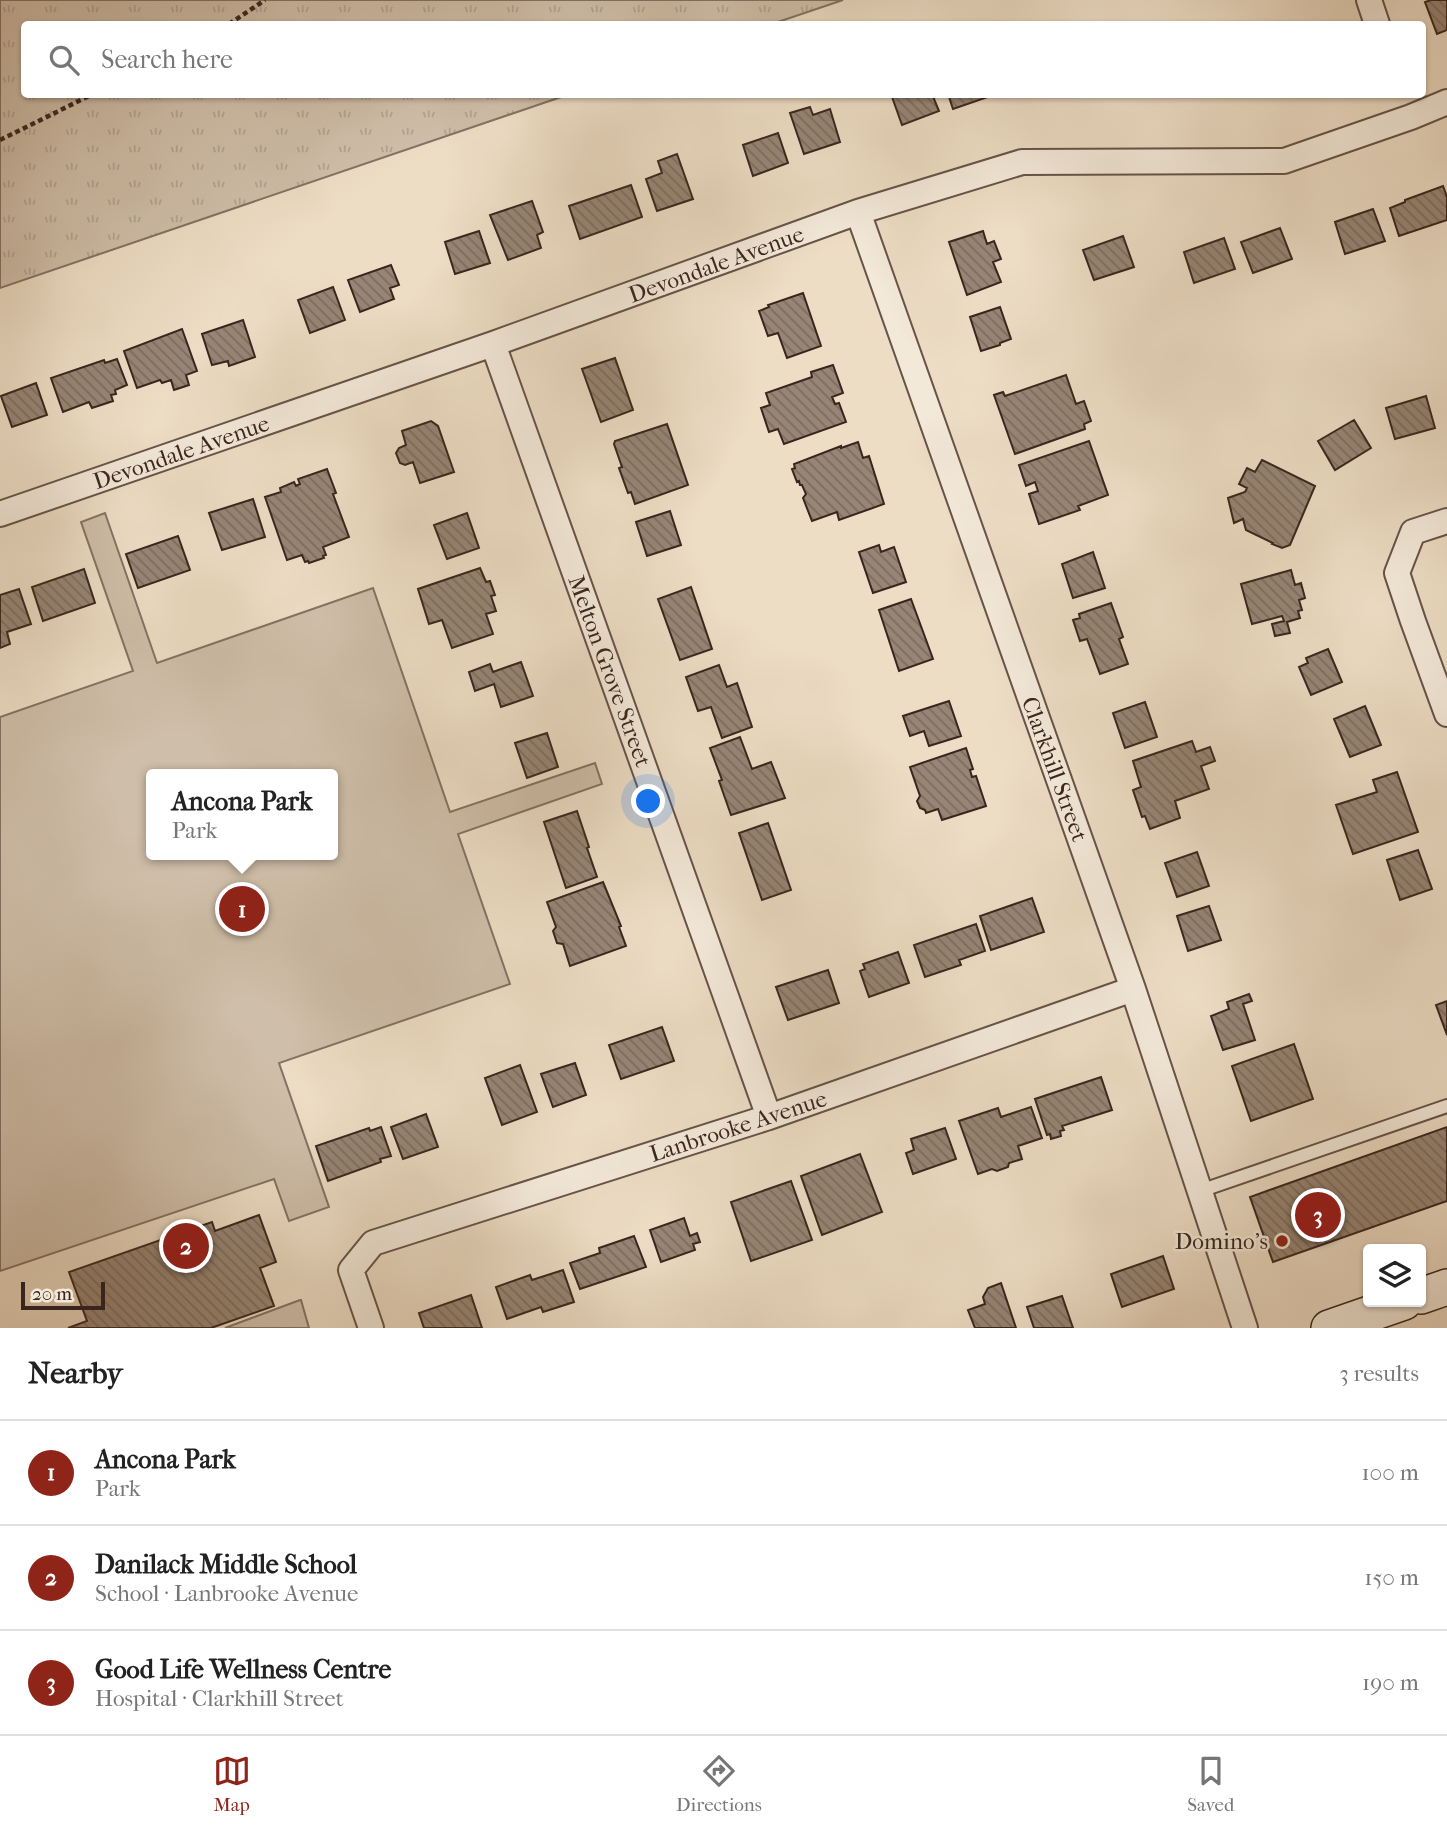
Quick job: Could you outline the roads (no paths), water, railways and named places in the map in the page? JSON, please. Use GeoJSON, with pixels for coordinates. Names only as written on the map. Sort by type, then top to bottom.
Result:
{"type":"FeatureCollection","features":[{"type":"Feature","properties":{"kind":"main road"},"geometry":{"type":"LineString","coordinates":[[1426,1294],[1447,1287]]}},
{"type":"Feature","properties":{"kind":"main road"},"geometry":{"type":"LineString","coordinates":[[1329,1328],[1390,1307]]}},
{"type":"Feature","properties":{"kind":"street"},"geometry":{"type":"LineString","coordinates":[[1369,0],[1376,21]]}},
{"type":"Feature","properties":{"kind":"street","name":"Devondale Avenue"},"geometry":{"type":"LineString","coordinates":[[0,514],[493,344],[858,212],[1022,162],[1284,161],[1407,106],[1447,102]]}},
{"type":"Feature","properties":{"kind":"street","name":"Clarkhill Street"},"geometry":{"type":"LineString","coordinates":[[858,212],[1133,989],[1245,1328]]}},
{"type":"Feature","properties":{"kind":"street","name":"Melton Grove Street"},"geometry":{"type":"LineString","coordinates":[[493,344],[769,1117]]}},
{"type":"Feature","properties":{"kind":"street"},"geometry":{"type":"LineString","coordinates":[[1447,521],[1413,533],[1398,573],[1447,714]]}},
{"type":"Feature","properties":{"kind":"street","name":"Lanbrooke Avenue"},"geometry":{"type":"LineString","coordinates":[[371,1328],[351,1270],[373,1243],[769,1117],[1133,989]]}},
{"type":"Feature","properties":{"kind":"lane"},"geometry":{"type":"LineString","coordinates":[[1200,1191],[1447,1106]]}},
{"type":"Feature","properties":{"kind":"place","name":"Ancona Park"},"geometry":{"type":"Point","coordinates":[242,909]}},
{"type":"Feature","properties":{"kind":"place","name":"Good Life Wellness Centre"},"geometry":{"type":"Point","coordinates":[1318,1215]}},
{"type":"Feature","properties":{"kind":"place","name":"Domino's"},"geometry":{"type":"Point","coordinates":[1282,1241]}},
{"type":"Feature","properties":{"kind":"place","name":"Danilack Middle School"},"geometry":{"type":"Point","coordinates":[186,1246]}}]}
